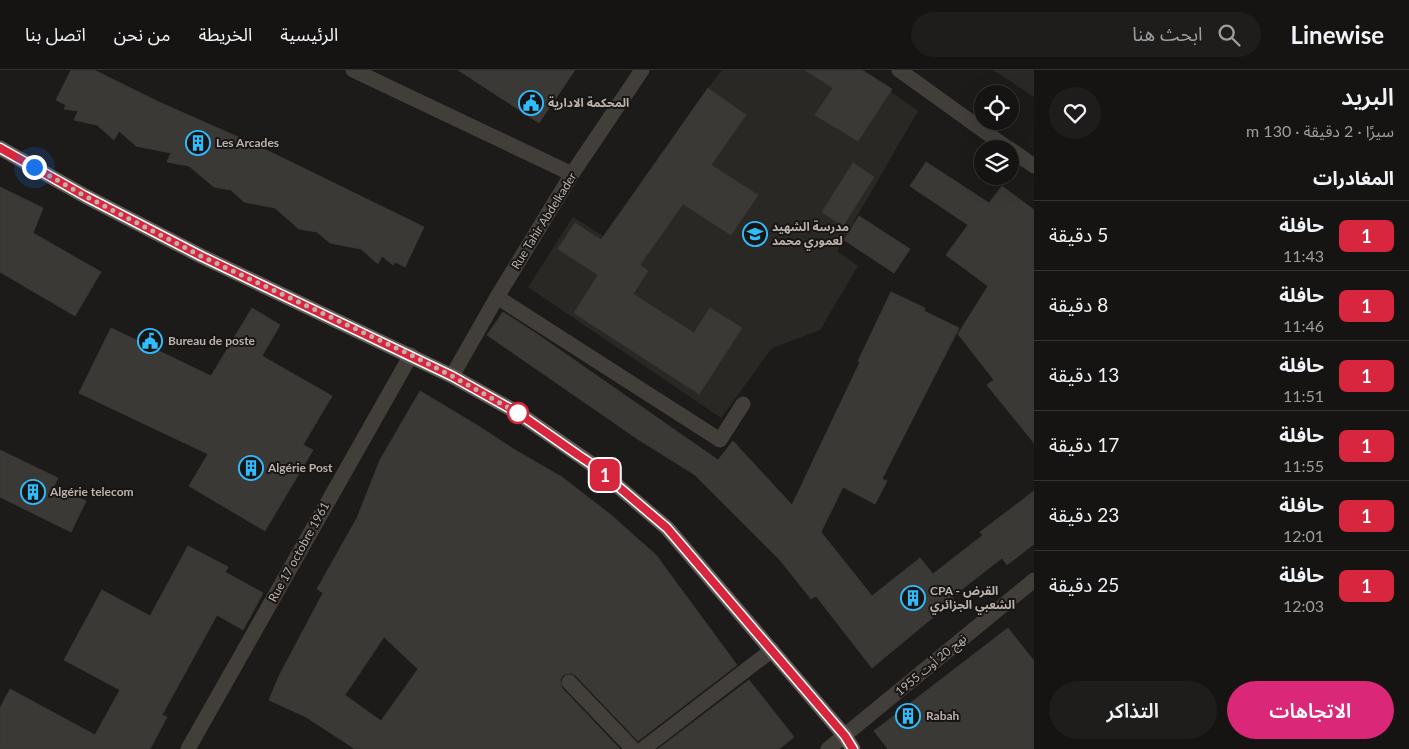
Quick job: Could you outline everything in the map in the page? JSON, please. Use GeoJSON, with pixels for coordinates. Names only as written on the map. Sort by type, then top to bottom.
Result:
{"type":"FeatureCollection","features":[{"type":"Feature","properties":{"kind":"main road"},"geometry":{"type":"LineString","coordinates":[[0,148],[85,196],[201,256],[452,376],[518,413],[593,465],[667,528],[849,743]]}},
{"type":"Feature","properties":{"kind":"street"},"geometry":{"type":"LineString","coordinates":[[353,70],[374,74],[572,174]]}},
{"type":"Feature","properties":{"kind":"street","name":"Rue Tahir Abdelkader"},"geometry":{"type":"LineString","coordinates":[[452,376],[497,297],[572,174],[642,70]]}},
{"type":"Feature","properties":{"kind":"street"},"geometry":{"type":"LineString","coordinates":[[899,70],[997,140]]}},
{"type":"Feature","properties":{"kind":"street"},"geometry":{"type":"LineString","coordinates":[[1019,155],[1034,166]]}},
{"type":"Feature","properties":{"kind":"street"},"geometry":{"type":"LineString","coordinates":[[497,297],[720,440],[742,404]]}},
{"type":"Feature","properties":{"kind":"street","name":"Rue 17 octobre 1961"},"geometry":{"type":"LineString","coordinates":[[188,749],[411,355]]}},
{"type":"Feature","properties":{"kind":"street","name":"نهج 20 أوت 1955"},"geometry":{"type":"LineString","coordinates":[[828,749],[849,743],[1034,580]]}},
{"type":"Feature","properties":{"kind":"street"},"geometry":{"type":"LineString","coordinates":[[643,749],[772,650]]}},
{"type":"Feature","properties":{"kind":"street"},"geometry":{"type":"LineString","coordinates":[[569,682],[633,749]]}},
{"type":"Feature","properties":{"kind":"shaded area","name":"مدرسة الشهيد لعموري محمد"},"geometry":{"type":"Polygon","coordinates":[[[722,70],[861,70],[918,111],[837,251],[858,266],[820,330],[772,348],[721,418],[528,287],[573,217],[643,261],[746,115],[708,88],[722,70]]]}},
{"type":"Feature","properties":{"kind":"shaded area"},"geometry":{"type":"Polygon","coordinates":[[[993,70],[1034,70],[1034,97],[1019,87],[1019,85],[1016,85],[993,70]]]}},
{"type":"Feature","properties":{"kind":"building"},"geometry":{"type":"Polygon","coordinates":[[[71,70],[94,70],[161,103],[254,144],[424,227],[405,267],[395,262],[393,265],[382,256],[378,264],[361,249],[330,243],[317,232],[299,229],[275,208],[244,202],[231,190],[214,187],[189,166],[167,162],[171,153],[136,146],[119,131],[114,140],[97,125],[74,120],[78,111],[64,109],[66,105],[56,100],[71,70]]]}},
{"type":"Feature","properties":{"kind":"building","name":"المحكمة الادارية"},"geometry":{"type":"Polygon","coordinates":[[[458,70],[575,70],[539,123],[458,70]]]}},
{"type":"Feature","properties":{"kind":"building"},"geometry":{"type":"Polygon","coordinates":[[[805,70],[862,70],[892,89],[858,141],[815,115],[833,88],[805,70]]]}},
{"type":"Feature","properties":{"kind":"building"},"geometry":{"type":"Polygon","coordinates":[[[708,88],[746,115],[711,165],[758,195],[731,235],[683,204],[640,265],[648,271],[633,294],[694,333],[710,308],[742,328],[699,394],[574,313],[598,275],[558,249],[575,223],[601,240],[708,88]]]}},
{"type":"Feature","properties":{"kind":"building"},"geometry":{"type":"Polygon","coordinates":[[[926,162],[989,203],[1002,186],[1034,210],[1034,443],[987,385],[994,380],[958,334],[988,286],[946,255],[968,225],[910,186],[926,162]]]}},
{"type":"Feature","properties":{"kind":"building"},"geometry":{"type":"Polygon","coordinates":[[[853,163],[874,177],[843,226],[822,212],[853,163]]]}},
{"type":"Feature","properties":{"kind":"building"},"geometry":{"type":"Polygon","coordinates":[[[0,187],[43,208],[33,233],[101,272],[75,316],[0,272],[0,187]]]}},
{"type":"Feature","properties":{"kind":"building"},"geometry":{"type":"Polygon","coordinates":[[[859,216],[910,249],[894,273],[844,240],[859,216]]]}},
{"type":"Feature","properties":{"kind":"building"},"geometry":{"type":"Polygon","coordinates":[[[891,292],[925,308],[924,311],[959,328],[882,479],[887,481],[875,504],[843,487],[821,532],[872,596],[920,558],[933,574],[983,535],[980,532],[1034,491],[1034,544],[1007,565],[1002,558],[952,597],[954,600],[872,668],[816,596],[811,599],[780,560],[695,475],[636,438],[487,335],[503,312],[718,460],[733,441],[792,505],[891,292]]]}},
{"type":"Feature","properties":{"kind":"building"},"geometry":{"type":"Polygon","coordinates":[[[252,308],[280,325],[262,356],[332,396],[303,445],[313,450],[265,531],[189,486],[208,454],[79,393],[111,328],[211,376],[252,308]]]}},
{"type":"Feature","properties":{"kind":"building"},"geometry":{"type":"Polygon","coordinates":[[[420,391],[562,477],[611,515],[656,555],[737,665],[638,741],[576,676],[571,673],[563,675],[560,680],[562,688],[620,749],[355,749],[306,717],[269,700],[279,676],[323,593],[317,589],[357,518],[380,460],[420,391]],[[384,637],[345,695],[381,721],[418,669],[384,637]]]}},
{"type":"Feature","properties":{"kind":"building","name":"Algérie telecom"},"geometry":{"type":"Polygon","coordinates":[[[0,450],[58,478],[54,486],[86,501],[71,532],[0,497],[0,450]]]}},
{"type":"Feature","properties":{"kind":"building"},"geometry":{"type":"Polygon","coordinates":[[[188,546],[228,567],[225,572],[263,593],[243,630],[217,615],[162,715],[167,717],[150,749],[0,749],[0,708],[10,689],[95,735],[120,690],[64,660],[102,590],[150,616],[188,546]]]}},
{"type":"Feature","properties":{"kind":"building"},"geometry":{"type":"Polygon","coordinates":[[[1008,628],[1034,661],[1034,749],[888,749],[874,731],[1008,628]]]}},
{"type":"Feature","properties":{"kind":"building"},"geometry":{"type":"Polygon","coordinates":[[[749,680],[794,737],[779,749],[658,749],[749,680]]]}},
{"type":"Feature","properties":{"kind":"bus line","name":"1"},"geometry":{"type":"LineString","coordinates":[[0,148],[85,196],[201,256],[452,376],[518,413],[593,465],[667,528],[845,736],[853,749]]}},
{"type":"Feature","properties":{"kind":"place","name":"المحكمة الادارية"},"geometry":{"type":"Point","coordinates":[531,103]}},
{"type":"Feature","properties":{"kind":"place","name":"Les Arcades"},"geometry":{"type":"Point","coordinates":[198,143]}},
{"type":"Feature","properties":{"kind":"place","name":"مدرسة الشهيد لعموري محمد"},"geometry":{"type":"Point","coordinates":[755,234]}},
{"type":"Feature","properties":{"kind":"place","name":"Bureau de poste"},"geometry":{"type":"Point","coordinates":[150,341]}},
{"type":"Feature","properties":{"kind":"place","name":"Algérie Post"},"geometry":{"type":"Point","coordinates":[251,468]}},
{"type":"Feature","properties":{"kind":"place","name":"Algérie telecom"},"geometry":{"type":"Point","coordinates":[33,492]}},
{"type":"Feature","properties":{"kind":"place","name":"CPA - القرض الشعبي الجزائري"},"geometry":{"type":"Point","coordinates":[913,598]}},
{"type":"Feature","properties":{"kind":"place","name":"Rabah"},"geometry":{"type":"Point","coordinates":[908,716]}},
{"type":"Feature","properties":{"kind":"route"},"geometry":{"type":"LineString","coordinates":[[34,167],[85,196],[201,256],[411,355],[518,413]]}}]}
